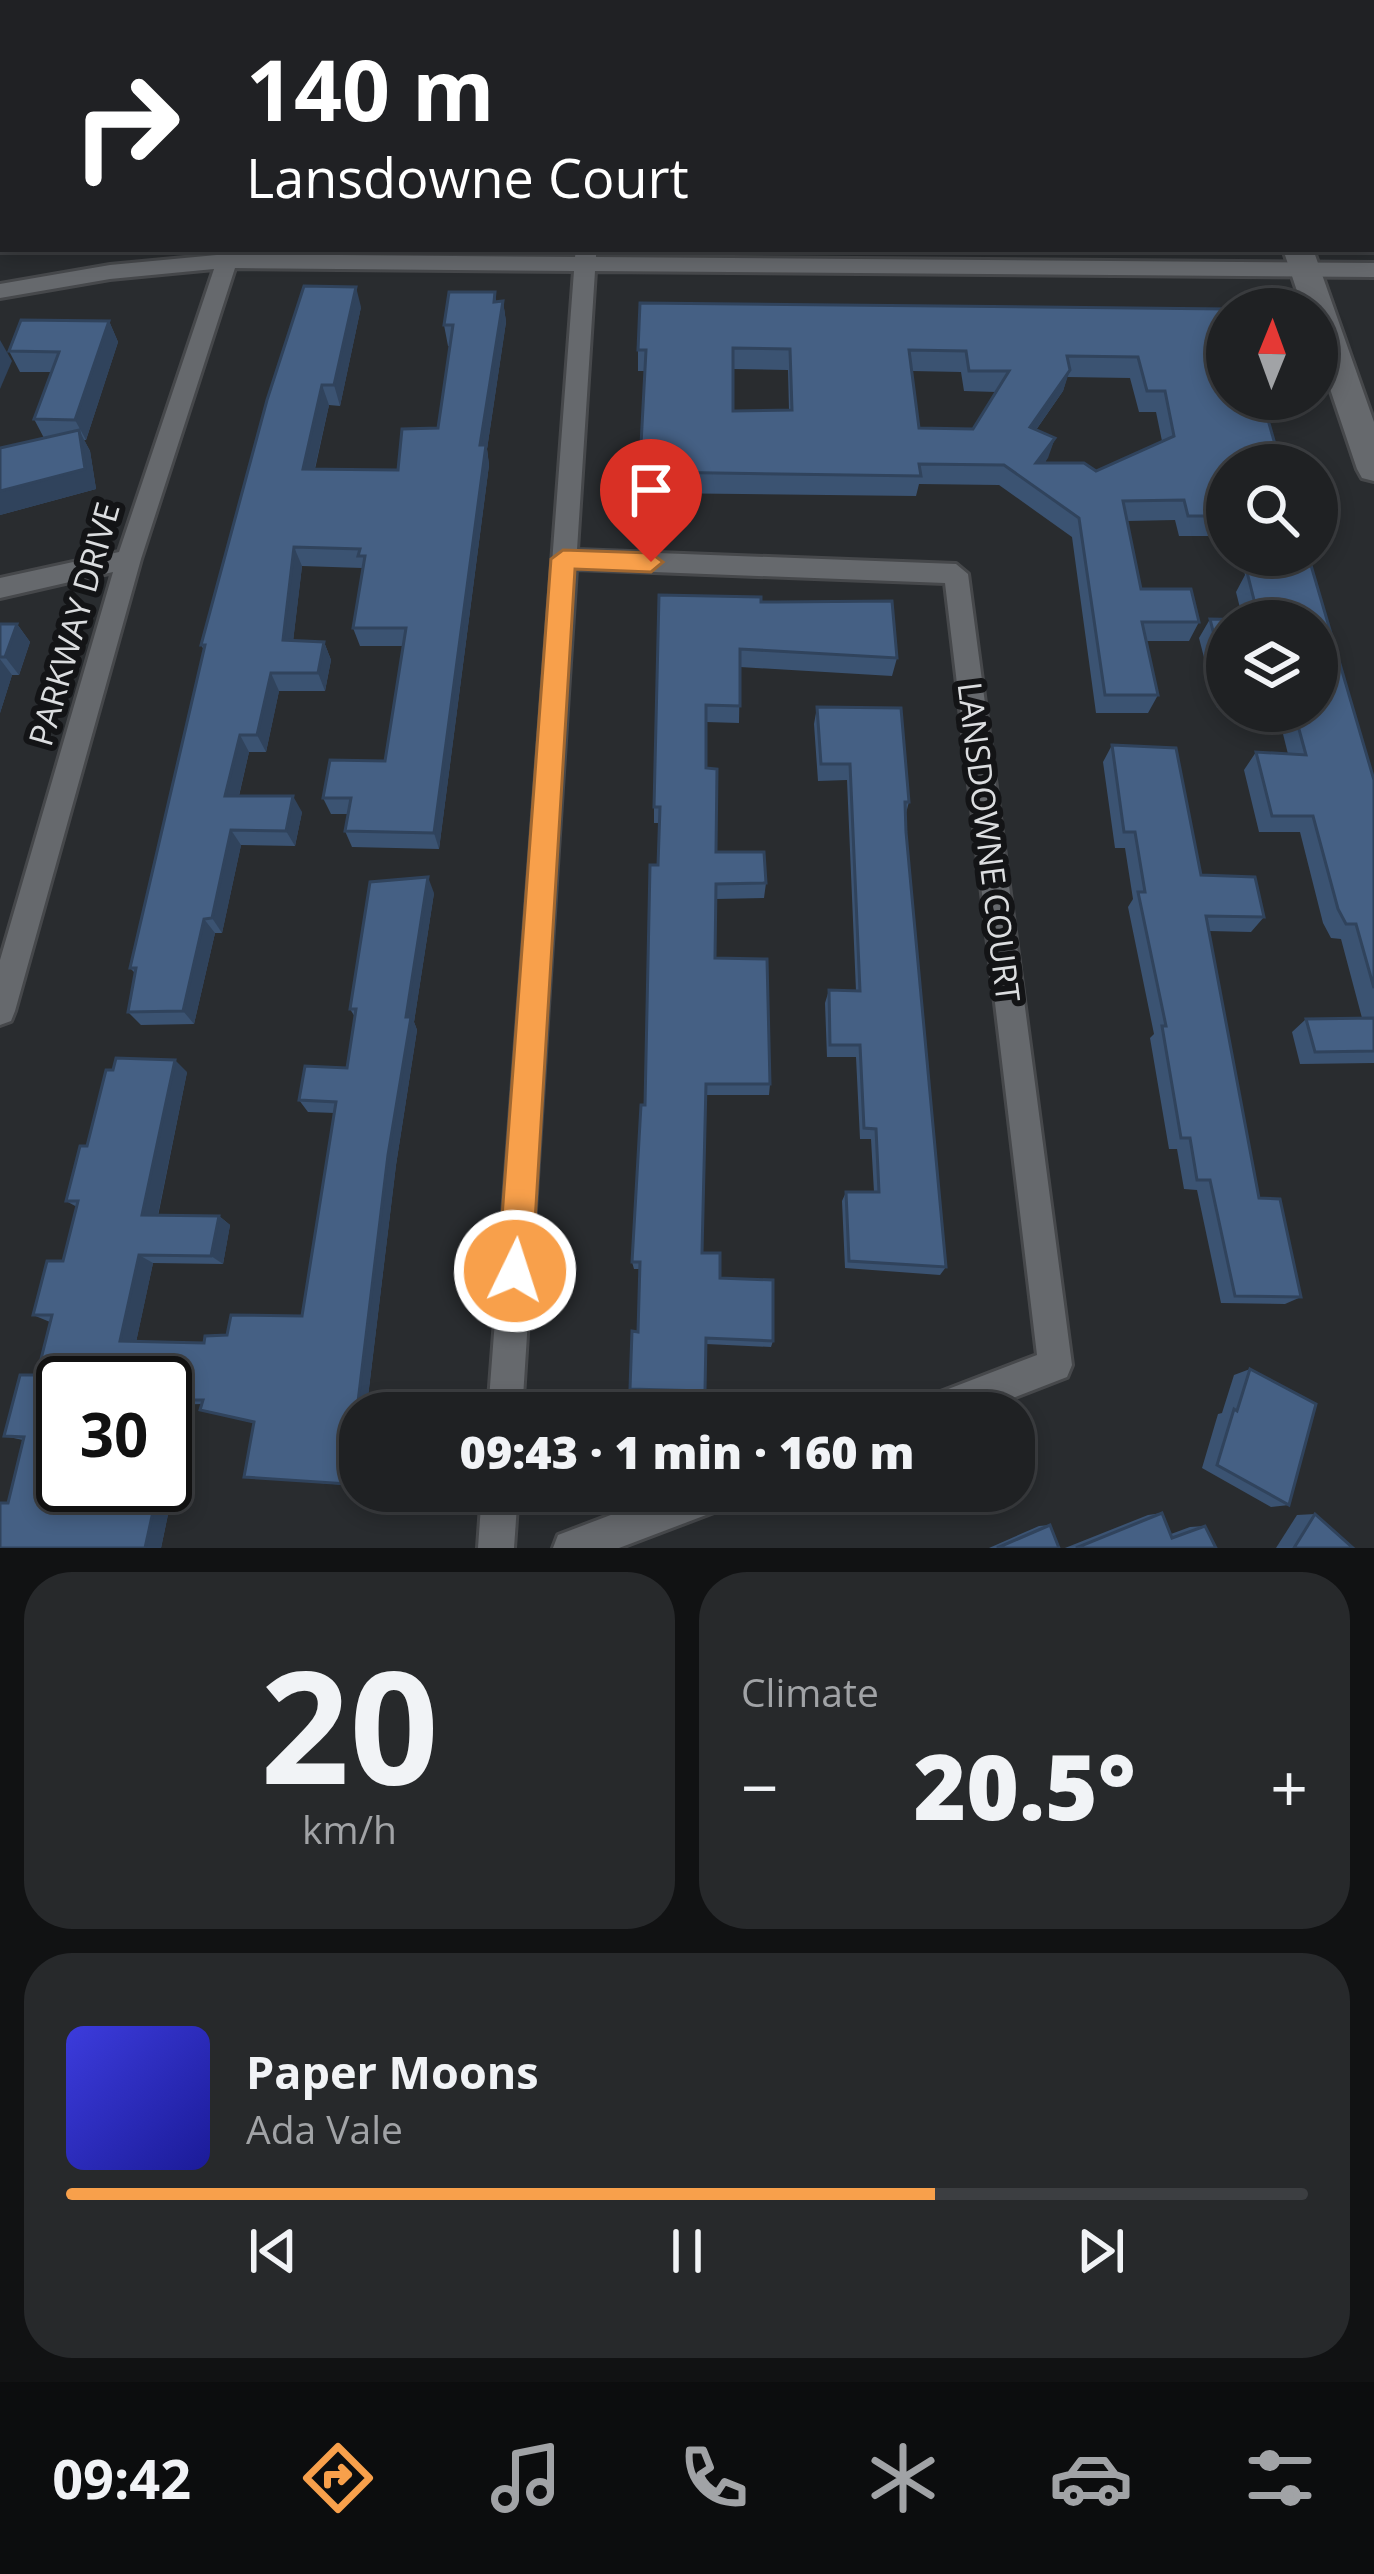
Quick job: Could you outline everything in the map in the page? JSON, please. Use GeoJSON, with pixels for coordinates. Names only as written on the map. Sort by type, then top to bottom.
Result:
{"type":"FeatureCollection","features":[{"type":"Feature","properties":{"kind":"street"},"geometry":{"type":"LineString","coordinates":[[506,1392],[586,255]]}},
{"type":"Feature","properties":{"kind":"street"},"geometry":{"type":"LineString","coordinates":[[0,291],[110,272],[226,261],[586,255],[1302,259],[1374,270]]}},
{"type":"Feature","properties":{"kind":"street"},"geometry":{"type":"LineString","coordinates":[[1302,259],[1374,469]]}},
{"type":"Feature","properties":{"kind":"street","name":"PARKWAY DRIVE"},"geometry":{"type":"LineString","coordinates":[[0,1011],[129,559],[226,261]]}},
{"type":"Feature","properties":{"kind":"street"},"geometry":{"type":"LineString","coordinates":[[0,588],[129,559]]}},
{"type":"Feature","properties":{"kind":"street","name":"LANSDOWNE COURT"},"geometry":{"type":"LineString","coordinates":[[563,559],[956,574],[1055,1365],[984,1392]]}},
{"type":"Feature","properties":{"kind":"street"},"geometry":{"type":"LineString","coordinates":[[496,1548],[499,1512]]}},
{"type":"Feature","properties":{"kind":"street"},"geometry":{"type":"LineString","coordinates":[[571,1548],[666,1512]]}},
{"type":"Feature","properties":{"kind":"building"},"geometry":{"type":"Polygon","coordinates":[[[304,286],[356,287],[334,385],[322,385],[303,469],[398,470],[402,429],[438,428],[453,325],[444,325],[449,292],[495,292],[494,302],[503,301],[480,445],[486,445],[434,833],[345,831],[351,798],[323,798],[330,760],[385,761],[406,628],[353,628],[365,556],[358,556],[360,549],[294,547],[283,640],[324,642],[318,673],[271,673],[257,735],[240,735],[225,796],[293,796],[286,831],[231,830],[212,918],[204,919],[183,1011],[128,1012],[136,968],[130,968],[205,645],[201,645],[267,400],[304,286]]]}},
{"type":"Feature","properties":{"kind":"building"},"geometry":{"type":"Polygon","coordinates":[[[640,303],[1206,309],[1206,420],[1268,420],[1275,444],[1206,444],[1206,516],[1188,516],[1184,500],[1123,501],[1141,589],[1191,589],[1199,622],[1142,622],[1158,695],[1105,695],[1079,518],[1004,465],[919,464],[921,476],[653,472],[653,464],[640,464],[646,350],[638,350],[640,303]],[[733,348],[733,411],[792,410],[790,349],[733,348]],[[909,350],[919,428],[973,429],[1009,371],[969,371],[966,351],[909,350]],[[1067,356],[1070,370],[1030,427],[1055,438],[1036,463],[1084,463],[1096,471],[1174,436],[1165,391],[1147,391],[1138,357],[1067,356]]]}},
{"type":"Feature","properties":{"kind":"building"},"geometry":{"type":"Polygon","coordinates":[[[21,320],[109,321],[75,420],[34,419],[59,352],[9,351],[21,320]]]}},
{"type":"Feature","properties":{"kind":"building"},"geometry":{"type":"Polygon","coordinates":[[[79,430],[85,469],[0,491],[0,448],[79,430]]]}},
{"type":"Feature","properties":{"kind":"building"},"geometry":{"type":"Polygon","coordinates":[[[1248,576],[1314,576],[1321,600],[1254,600],[1248,576]]]}},
{"type":"Feature","properties":{"kind":"building"},"geometry":{"type":"Polygon","coordinates":[[[659,595],[761,597],[761,602],[892,601],[897,658],[740,649],[740,706],[706,705],[706,768],[717,769],[716,852],[764,852],[766,883],[716,884],[715,958],[767,959],[770,1084],[706,1084],[702,1253],[720,1253],[720,1278],[773,1280],[773,1341],[706,1338],[705,1391],[630,1389],[632,1331],[638,1332],[640,1262],[632,1262],[641,1105],[645,1105],[650,865],[658,865],[660,807],[654,807],[659,595]]]}},
{"type":"Feature","properties":{"kind":"building"},"geometry":{"type":"Polygon","coordinates":[[[0,624],[17,624],[5,657],[0,657],[0,624]]]}},
{"type":"Feature","properties":{"kind":"building"},"geometry":{"type":"Polygon","coordinates":[[[1338,657],[1374,780],[1374,988],[1356,924],[1346,924],[1338,909],[1313,816],[1272,816],[1256,752],[1306,755],[1300,732],[1338,732],[1338,657]]]}},
{"type":"Feature","properties":{"kind":"building"},"geometry":{"type":"Polygon","coordinates":[[[817,707],[901,708],[909,802],[905,802],[906,832],[946,1267],[849,1261],[846,1192],[879,1192],[876,1129],[864,1128],[860,1045],[830,1045],[829,990],[860,991],[850,764],[821,764],[817,707]]]}},
{"type":"Feature","properties":{"kind":"building"},"geometry":{"type":"Polygon","coordinates":[[[1112,745],[1176,748],[1201,875],[1255,877],[1264,917],[1206,916],[1259,1198],[1280,1199],[1301,1297],[1235,1296],[1210,1180],[1197,1180],[1190,1138],[1181,1138],[1162,1026],[1166,1026],[1138,892],[1145,892],[1135,832],[1124,832],[1112,745]]]}},
{"type":"Feature","properties":{"kind":"building"},"geometry":{"type":"Polygon","coordinates":[[[428,877],[359,1392],[339,1392],[339,1483],[244,1477],[254,1422],[200,1410],[203,1400],[192,1400],[192,1356],[42,1356],[52,1315],[33,1315],[47,1261],[63,1261],[78,1201],[66,1201],[80,1146],[87,1146],[106,1070],[113,1070],[116,1058],[175,1060],[142,1215],[219,1216],[211,1256],[139,1255],[120,1341],[204,1343],[205,1336],[227,1335],[231,1315],[302,1316],[336,1102],[299,1100],[305,1066],[347,1068],[356,1009],[350,1009],[370,882],[428,877]]]}},
{"type":"Feature","properties":{"kind":"building"},"geometry":{"type":"Polygon","coordinates":[[[1374,1018],[1374,1051],[1315,1052],[1306,1019],[1374,1018]]]}},
{"type":"Feature","properties":{"kind":"building"},"geometry":{"type":"Polygon","coordinates":[[[1250,1369],[1316,1404],[1289,1505],[1217,1465],[1250,1369]]]}},
{"type":"Feature","properties":{"kind":"building"},"geometry":{"type":"Polygon","coordinates":[[[20,1375],[36,1375],[36,1512],[153,1512],[145,1548],[0,1548],[0,1503],[8,1503],[24,1437],[4,1436],[20,1375]]]}},
{"type":"Feature","properties":{"kind":"building"},"geometry":{"type":"Polygon","coordinates":[[[1162,1513],[1172,1538],[1205,1526],[1216,1548],[1076,1548],[1162,1513]]]}},
{"type":"Feature","properties":{"kind":"building"},"geometry":{"type":"Polygon","coordinates":[[[1315,1514],[1353,1548],[1294,1548],[1315,1514]]]}},
{"type":"Feature","properties":{"kind":"building"},"geometry":{"type":"Polygon","coordinates":[[[1050,1525],[1059,1548],[997,1548],[1050,1525]]]}},
{"type":"Feature","properties":{"kind":"route"},"geometry":{"type":"LineString","coordinates":[[515,1271],[563,559],[651,562]]}}]}
